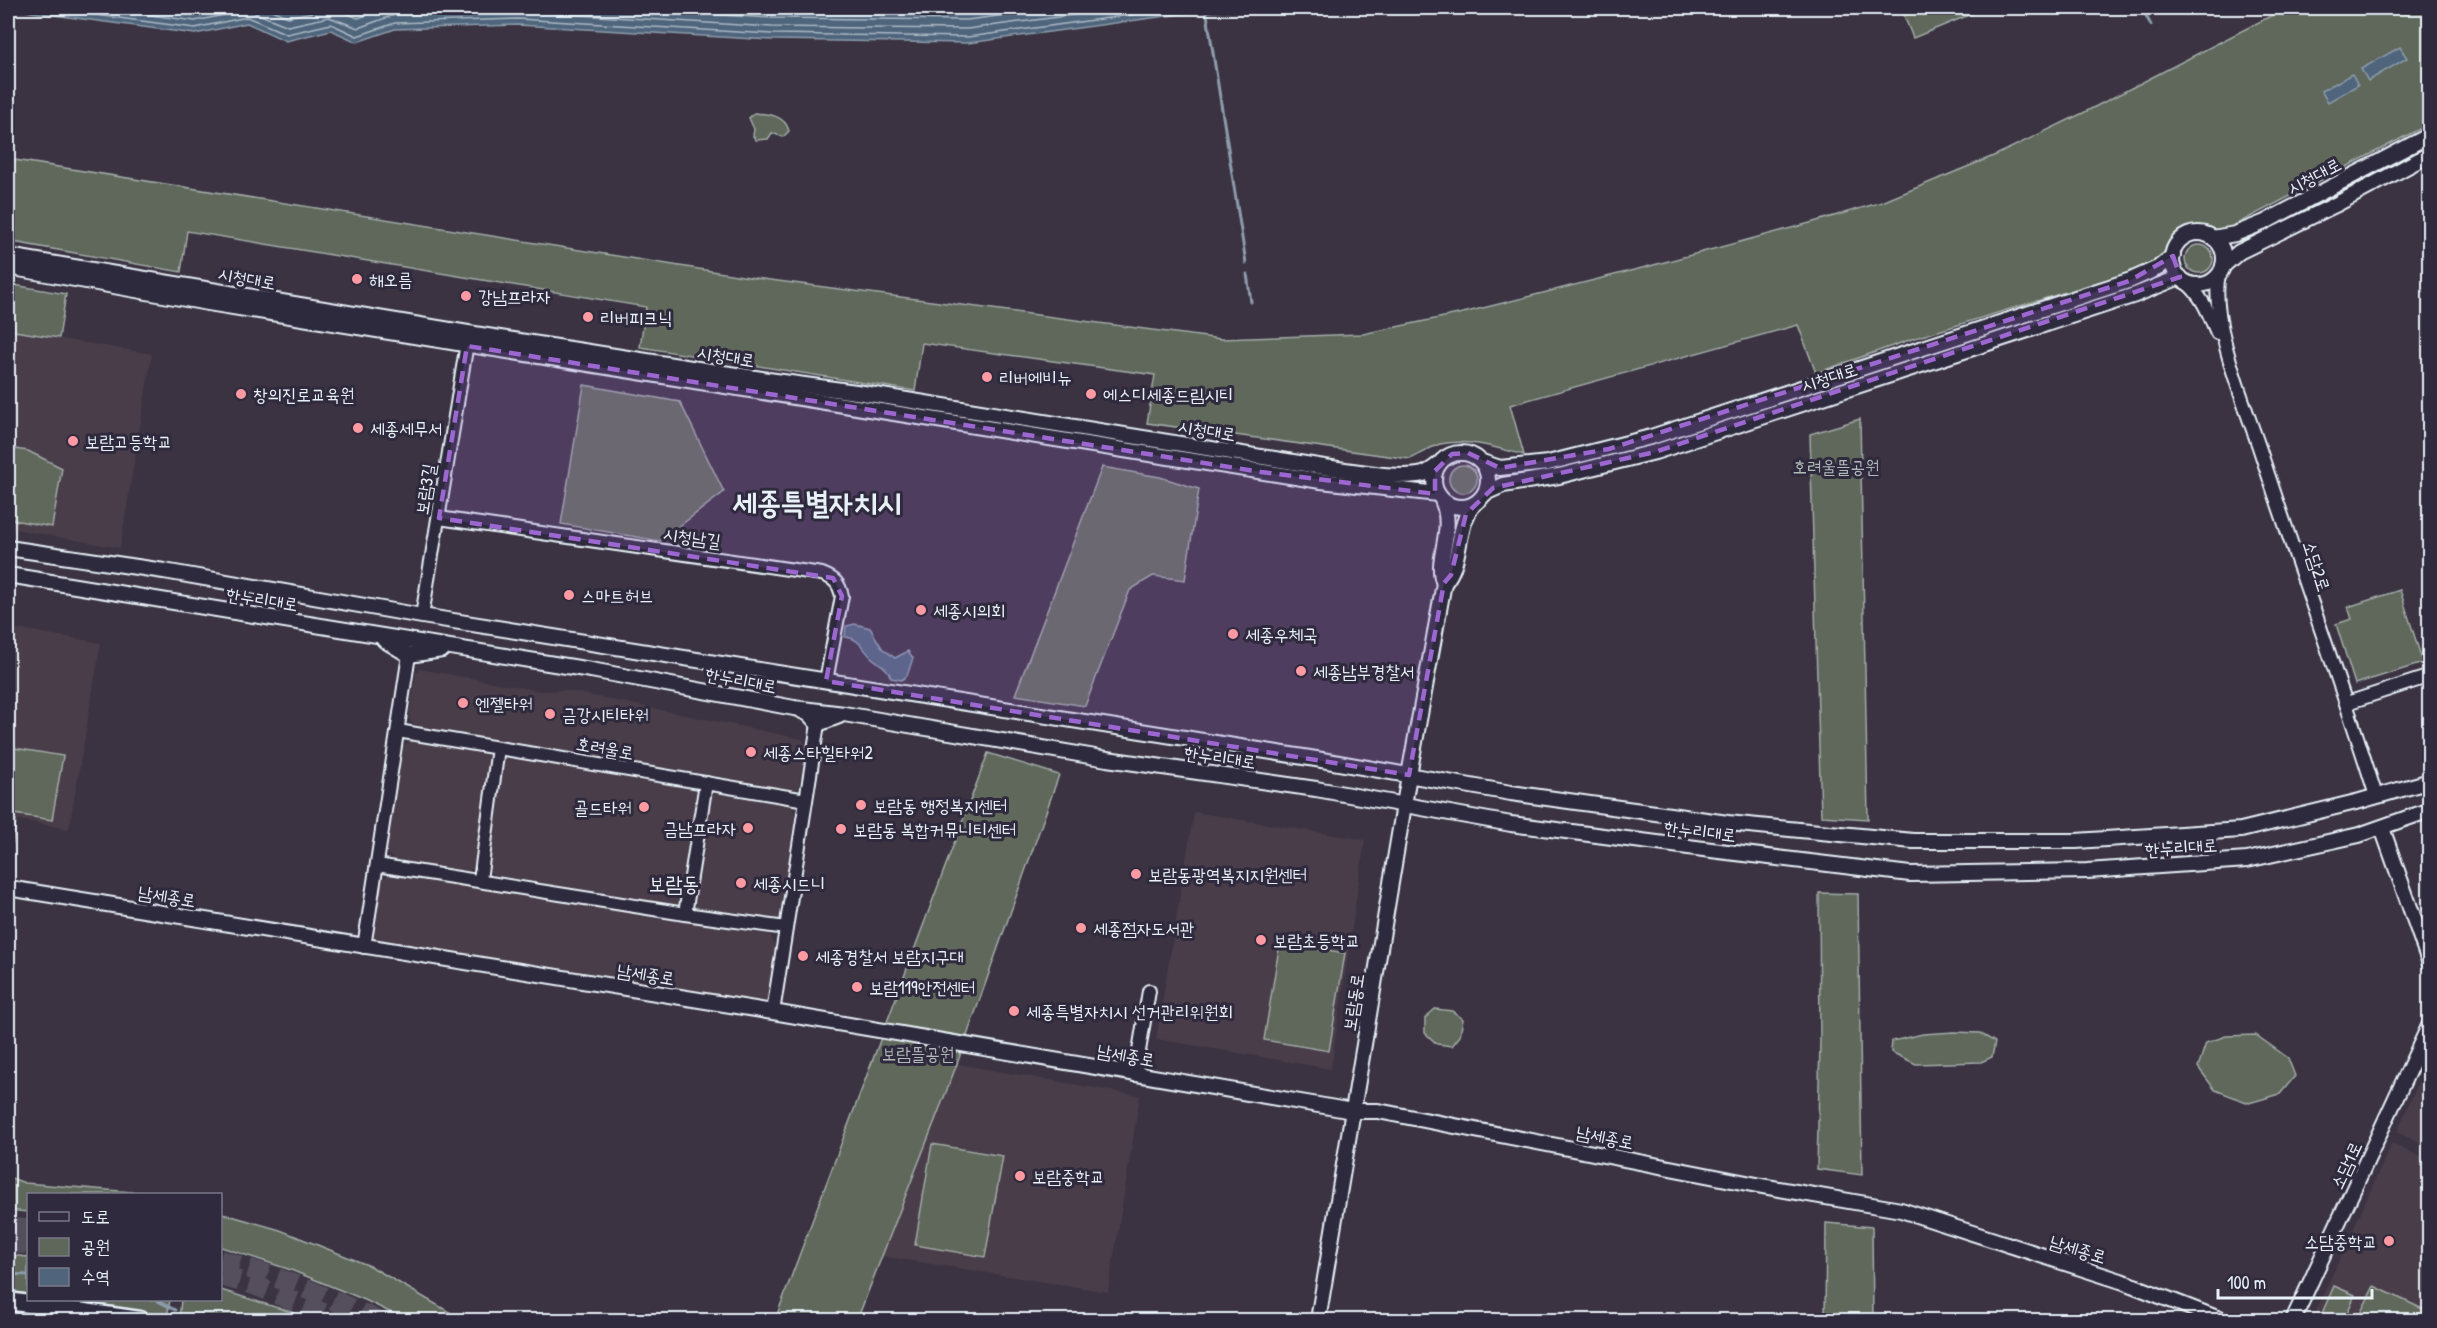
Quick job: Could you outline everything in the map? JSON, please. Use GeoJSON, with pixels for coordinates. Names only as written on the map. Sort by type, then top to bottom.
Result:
{"type":"FeatureCollection","features":[{"type":"Feature","properties":{"kind":"main road"},"geometry":{"type":"LineString","coordinates":[[8,1301],[67,1315],[140,1320]]}},
{"type":"Feature","properties":{"kind":"street","name":"시청대로"},"geometry":{"type":"LineString","coordinates":[[2213,238],[2235,234],[2265,222],[2430,135]]}},
{"type":"Feature","properties":{"kind":"street","name":"시청대로"},"geometry":{"type":"LineString","coordinates":[[2221,270],[2238,252],[2336,205],[2430,154]]}},
{"type":"Feature","properties":{"kind":"street"},"geometry":{"type":"LineString","coordinates":[[2200,233],[2213,238],[2222,249],[2224,257],[2216,299],[2226,347],[2197,291],[2175,270],[2173,256],[2177,244],[2191,234],[2200,233]]}},
{"type":"Feature","properties":{"kind":"street","name":"시청대로"},"geometry":{"type":"LineString","coordinates":[[8,256],[602,365],[1250,470],[1440,497]]}},
{"type":"Feature","properties":{"kind":"street","name":"시청대로"},"geometry":{"type":"LineString","coordinates":[[1482,462],[1500,468],[1548,463],[1651,437],[2131,280],[2158,268],[2173,256]]}},
{"type":"Feature","properties":{"kind":"street","name":"시청대로"},"geometry":{"type":"LineString","coordinates":[[8,267],[160,296],[863,393],[1324,467],[1395,475],[1421,475],[1438,464]]}},
{"type":"Feature","properties":{"kind":"street"},"geometry":{"type":"LineString","coordinates":[[2183,280],[2205,284],[2221,270]]}},
{"type":"Feature","properties":{"kind":"street","name":"시청대로"},"geometry":{"type":"LineString","coordinates":[[1485,493],[1503,485],[1592,469],[1678,445],[2183,280]]}},
{"type":"Feature","properties":{"kind":"street","name":"보람3길"},"geometry":{"type":"LineString","coordinates":[[422,616],[467,340]]}},
{"type":"Feature","properties":{"kind":"street","name":"소담2로"},"geometry":{"type":"LineString","coordinates":[[2226,347],[2310,603],[2348,703],[2376,796]]}},
{"type":"Feature","properties":{"kind":"street"},"geometry":{"type":"LineString","coordinates":[[1460,452],[1476,456],[1482,462],[1489,477],[1485,493],[1466,514],[1451,575],[1444,583],[1440,574],[1448,531],[1448,512],[1434,479],[1438,464],[1452,454],[1460,452]]}},
{"type":"Feature","properties":{"kind":"street"},"geometry":{"type":"LineString","coordinates":[[1440,497],[1457,507],[1473,504]]}},
{"type":"Feature","properties":{"kind":"street","name":"시청남길"},"geometry":{"type":"LineString","coordinates":[[438,519],[822,574],[833,578],[839,584],[842,596],[826,681]]}},
{"type":"Feature","properties":{"kind":"street","name":"한누리대로"},"geometry":{"type":"LineString","coordinates":[[8,548],[164,571],[422,616],[1511,793],[1728,823],[1913,841],[2076,841],[2241,830],[2430,781]]}},
{"type":"Feature","properties":{"kind":"street","name":"한누리대로"},"geometry":{"type":"LineString","coordinates":[[8,575],[454,648],[794,708],[844,714],[1096,757],[1317,789],[1511,824],[1719,852],[1910,874],[2087,871],[2247,860],[2382,828],[2430,810]]}},
{"type":"Feature","properties":{"kind":"street","name":"보람동로"},"geometry":{"type":"LineString","coordinates":[[1318,1320],[1404,804],[1444,583]]}},
{"type":"Feature","properties":{"kind":"street"},"geometry":{"type":"LineString","coordinates":[[374,635],[410,655],[454,648]]}},
{"type":"Feature","properties":{"kind":"street"},"geometry":{"type":"LineString","coordinates":[[364,947],[410,655]]}},
{"type":"Feature","properties":{"kind":"street"},"geometry":{"type":"LineString","coordinates":[[2348,703],[2430,676]]}},
{"type":"Feature","properties":{"kind":"street"},"geometry":{"type":"LineString","coordinates":[[794,708],[809,714],[818,724]]}},
{"type":"Feature","properties":{"kind":"street"},"geometry":{"type":"LineString","coordinates":[[818,724],[844,714]]}},
{"type":"Feature","properties":{"kind":"street"},"geometry":{"type":"LineString","coordinates":[[773,1012],[818,724]]}},
{"type":"Feature","properties":{"kind":"street","name":"호려울로"},"geometry":{"type":"LineString","coordinates":[[398,731],[806,800]]}},
{"type":"Feature","properties":{"kind":"street"},"geometry":{"type":"LineString","coordinates":[[480,880],[498,748]]}},
{"type":"Feature","properties":{"kind":"street"},"geometry":{"type":"LineString","coordinates":[[685,914],[706,783]]}},
{"type":"Feature","properties":{"kind":"street"},"geometry":{"type":"LineString","coordinates":[[2382,828],[2430,964]]}},
{"type":"Feature","properties":{"kind":"street"},"geometry":{"type":"LineString","coordinates":[[377,865],[786,928]]}},
{"type":"Feature","properties":{"kind":"street","name":"남세종로"},"geometry":{"type":"LineString","coordinates":[[8,888],[773,1012],[1352,1111],[1378,1111],[1762,1186],[1901,1210],[2124,1282],[2222,1320]]}},
{"type":"Feature","properties":{"kind":"street"},"geometry":{"type":"LineString","coordinates":[[1135,1075],[1149,991]]}},
{"type":"Feature","properties":{"kind":"street","name":"소담1로"},"geometry":{"type":"LineString","coordinates":[[2293,1320],[2430,1024]]}},
{"type":"Feature","properties":{"kind":"highlighted area"},"geometry":{"type":"Polygon","coordinates":[[[2173,256],[2180,277],[1655,452],[1493,488],[1466,514],[1451,575],[1444,583],[1409,775],[826,681],[842,596],[833,578],[439,518],[467,346],[1261,472],[1435,494],[1435,471],[1452,454],[1468,453],[1500,468],[1609,449],[2129,281],[2173,256]]]}},
{"type":"Feature","properties":{"kind":"shaded area","name":"보람고등학교"},"geometry":{"type":"Polygon","coordinates":[[[8,330],[152,354],[120,548],[8,528],[8,330]]]}},
{"type":"Feature","properties":{"kind":"shaded area"},"geometry":{"type":"Polygon","coordinates":[[[8,627],[101,643],[69,829],[8,818],[8,627]]]}},
{"type":"Feature","properties":{"kind":"shaded area"},"geometry":{"type":"Polygon","coordinates":[[[420,669],[540,691],[564,690],[802,739],[808,747],[798,789],[791,792],[416,727],[410,721],[409,715],[416,673],[420,669]]]}},
{"type":"Feature","properties":{"kind":"shaded area"},"geometry":{"type":"Polygon","coordinates":[[[414,739],[487,752],[491,762],[476,866],[467,872],[395,860],[388,854],[386,848],[401,753],[404,745],[414,739]]]}},
{"type":"Feature","properties":{"kind":"shaded area"},"geometry":{"type":"Polygon","coordinates":[[[513,754],[696,787],[699,797],[682,904],[676,907],[494,875],[487,869],[500,767],[503,760],[513,754]]]}},
{"type":"Feature","properties":{"kind":"shaded area"},"geometry":{"type":"Polygon","coordinates":[[[719,792],[792,804],[795,815],[781,919],[778,921],[699,913],[691,901],[709,797],[719,792]]]}},
{"type":"Feature","properties":{"kind":"shaded area","name":"보람초등학교"},"geometry":{"type":"Polygon","coordinates":[[[1194,812],[1365,840],[1331,1069],[1156,1039],[1194,812]]]}},
{"type":"Feature","properties":{"kind":"shaded area"},"geometry":{"type":"Polygon","coordinates":[[[394,872],[770,935],[775,946],[767,999],[758,1005],[381,943],[374,937],[373,931],[380,886],[383,878],[394,872]]]}},
{"type":"Feature","properties":{"kind":"shaded area"},"geometry":{"type":"Polygon","coordinates":[[[2429,1058],[2429,1148],[2397,1132],[2429,1058]]]}},
{"type":"Feature","properties":{"kind":"shaded area","name":"보람중학교"},"geometry":{"type":"Polygon","coordinates":[[[957,1064],[1140,1096],[1108,1292],[881,1256],[957,1064]]]}},
{"type":"Feature","properties":{"kind":"shaded area","name":"소담중학교"},"geometry":{"type":"Polygon","coordinates":[[[2392,1143],[2429,1161],[2429,1320],[2312,1320],[2392,1143]]]}},
{"type":"Feature","properties":{"kind":"green space"},"geometry":{"type":"Polygon","coordinates":[[[1901,8],[1986,8],[1913,38],[1901,8]]]}},
{"type":"Feature","properties":{"kind":"green space"},"geometry":{"type":"Polygon","coordinates":[[[2286,8],[2429,8],[2429,124],[2223,231],[2193,228],[2178,233],[2172,239],[2162,258],[2144,268],[1912,339],[1816,373],[1798,325],[1510,405],[1524,455],[1482,445],[1450,442],[1436,445],[1410,459],[1147,423],[1155,375],[922,343],[915,391],[640,347],[646,307],[187,231],[181,272],[8,241],[8,159],[755,278],[1221,339],[1363,334],[1463,313],[1650,266],[1882,202],[1996,155],[2083,113],[2286,8]]]}},
{"type":"Feature","properties":{"kind":"green space"},"geometry":{"type":"Polygon","coordinates":[[[754,113],[771,115],[780,119],[789,131],[783,137],[772,133],[768,139],[756,140],[749,118],[754,113]]]}},
{"type":"Feature","properties":{"kind":"green space"},"geometry":{"type":"Polygon","coordinates":[[[2199,245],[2209,249],[2213,259],[2209,269],[2199,273],[2189,269],[2185,259],[2189,249],[2199,245]]]}},
{"type":"Feature","properties":{"kind":"green space"},"geometry":{"type":"Polygon","coordinates":[[[8,284],[66,294],[59,338],[8,330],[8,284]]]}},
{"type":"Feature","properties":{"kind":"green space"},"geometry":{"type":"Polygon","coordinates":[[[584,385],[680,402],[724,492],[660,541],[561,524],[584,385]]]}},
{"type":"Feature","properties":{"kind":"green space","name":"호려울뜰공원"},"geometry":{"type":"Polygon","coordinates":[[[1860,419],[1868,819],[1821,816],[1810,434],[1860,419]]]}},
{"type":"Feature","properties":{"kind":"green space"},"geometry":{"type":"Polygon","coordinates":[[[8,448],[28,451],[62,468],[52,527],[8,519],[8,448]]]}},
{"type":"Feature","properties":{"kind":"green space"},"geometry":{"type":"Polygon","coordinates":[[[1463,465],[1473,469],[1477,479],[1473,489],[1463,493],[1453,489],[1449,479],[1453,469],[1463,465]]]}},
{"type":"Feature","properties":{"kind":"green space"},"geometry":{"type":"Polygon","coordinates":[[[1102,467],[1160,477],[1199,489],[1185,580],[1153,576],[1130,590],[1085,706],[1015,695],[1102,467]]]}},
{"type":"Feature","properties":{"kind":"green space"},"geometry":{"type":"Polygon","coordinates":[[[2400,590],[2423,663],[2355,684],[2336,624],[2352,619],[2348,607],[2400,590]]]}},
{"type":"Feature","properties":{"kind":"green space"},"geometry":{"type":"Polygon","coordinates":[[[8,747],[63,756],[52,820],[8,813],[8,747]]]}},
{"type":"Feature","properties":{"kind":"green space","name":"보람뜰공원"},"geometry":{"type":"Polygon","coordinates":[[[988,753],[1059,775],[957,1064],[857,1320],[775,1320],[988,753]]]}},
{"type":"Feature","properties":{"kind":"green space"},"geometry":{"type":"Polygon","coordinates":[[[8,818],[16,820],[9,866],[8,865],[8,818]]]}},
{"type":"Feature","properties":{"kind":"green space"},"geometry":{"type":"Polygon","coordinates":[[[1819,893],[1858,894],[1862,1175],[1817,1169],[1820,1042],[1819,893]]]}},
{"type":"Feature","properties":{"kind":"green space"},"geometry":{"type":"Polygon","coordinates":[[[1280,942],[1345,953],[1329,1051],[1264,1040],[1280,942]]]}},
{"type":"Feature","properties":{"kind":"green space"},"geometry":{"type":"Polygon","coordinates":[[[1435,1009],[1452,1011],[1463,1019],[1460,1036],[1452,1046],[1437,1044],[1425,1033],[1425,1018],[1435,1009]]]}},
{"type":"Feature","properties":{"kind":"green space"},"geometry":{"type":"Polygon","coordinates":[[[1980,1033],[1995,1042],[1992,1057],[1981,1062],[1916,1064],[1891,1052],[1892,1041],[1923,1034],[1980,1033]]]}},
{"type":"Feature","properties":{"kind":"green space"},"geometry":{"type":"Polygon","coordinates":[[[2256,1035],[2288,1058],[2295,1076],[2280,1094],[2249,1103],[2215,1090],[2198,1067],[2206,1043],[2226,1036],[2256,1035]]]}},
{"type":"Feature","properties":{"kind":"green space"},"geometry":{"type":"Polygon","coordinates":[[[932,1144],[1003,1156],[985,1257],[915,1245],[932,1144]]]}},
{"type":"Feature","properties":{"kind":"green space"},"geometry":{"type":"Polygon","coordinates":[[[8,1177],[25,1183],[143,1193],[27,1193],[27,1212],[8,1210],[8,1177]]]}},
{"type":"Feature","properties":{"kind":"green space"},"geometry":{"type":"Polygon","coordinates":[[[222,1213],[280,1230],[370,1266],[463,1320],[406,1320],[365,1300],[291,1270],[222,1247],[222,1213]]]}},
{"type":"Feature","properties":{"kind":"green space"},"geometry":{"type":"Polygon","coordinates":[[[1826,1223],[1872,1227],[1873,1320],[1825,1320],[1826,1223]]]}},
{"type":"Feature","properties":{"kind":"green space"},"geometry":{"type":"Polygon","coordinates":[[[8,1255],[27,1257],[27,1294],[8,1291],[8,1255]]]}},
{"type":"Feature","properties":{"kind":"green space"},"geometry":{"type":"Polygon","coordinates":[[[2334,1286],[2355,1295],[2344,1320],[2319,1320],[2334,1286]]]}},
{"type":"Feature","properties":{"kind":"green space"},"geometry":{"type":"Polygon","coordinates":[[[2374,1286],[2429,1312],[2429,1320],[2357,1320],[2374,1286]]]}},
{"type":"Feature","properties":{"kind":"green space"},"geometry":{"type":"Polygon","coordinates":[[[222,1290],[291,1312],[308,1320],[179,1320],[181,1301],[222,1301],[222,1290]]]}},
{"type":"Feature","properties":{"kind":"green space"},"geometry":{"type":"Polygon","coordinates":[[[77,1301],[170,1301],[167,1316],[77,1301]]]}},
{"type":"Feature","properties":{"kind":"water"},"geometry":{"type":"Polygon","coordinates":[[[16,8],[1249,8],[1181,14],[968,43],[772,40],[518,25],[395,29],[357,42],[331,30],[286,41],[247,23],[195,34],[31,12],[16,8]]]}},
{"type":"Feature","properties":{"kind":"water"},"geometry":{"type":"Polygon","coordinates":[[[2400,47],[2407,58],[2368,81],[2361,69],[2400,47]]]}},
{"type":"Feature","properties":{"kind":"water"},"geometry":{"type":"Polygon","coordinates":[[[2352,74],[2358,85],[2328,102],[2321,91],[2352,74]]]}},
{"type":"Feature","properties":{"kind":"water"},"geometry":{"type":"Polygon","coordinates":[[[855,624],[870,628],[882,648],[895,658],[908,651],[913,658],[907,676],[901,680],[891,678],[885,668],[857,641],[845,637],[846,626],[855,624]]]}},
{"type":"Feature","properties":{"kind":"waterway"},"geometry":{"type":"LineString","coordinates":[[1206,8],[1246,263]]}},
{"type":"Feature","properties":{"kind":"waterway"},"geometry":{"type":"LineString","coordinates":[[2146,16],[2151,25]]}},
{"type":"Feature","properties":{"kind":"waterway"},"geometry":{"type":"LineString","coordinates":[[1247,274],[1251,302]]}},
{"type":"Feature","properties":{"kind":"waterway"},"geometry":{"type":"LineString","coordinates":[[8,1274],[27,1275]]}},
{"type":"Feature","properties":{"kind":"waterway"},"geometry":{"type":"LineString","coordinates":[[158,1301],[175,1310]]}},
{"type":"Feature","properties":{"kind":"tunnel"},"geometry":{"type":"LineString","coordinates":[[8,1228],[27,1229]]}},
{"type":"Feature","properties":{"kind":"tunnel"},"geometry":{"type":"LineString","coordinates":[[8,1243],[27,1244]]}},
{"type":"Feature","properties":{"kind":"tunnel"},"geometry":{"type":"LineString","coordinates":[[222,1261],[300,1287],[376,1320]]}},
{"type":"Feature","properties":{"kind":"tunnel"},"geometry":{"type":"LineString","coordinates":[[222,1277],[254,1285],[341,1320]]}},
{"type":"Feature","properties":{"kind":"place","name":"해오름"},"geometry":{"type":"Point","coordinates":[357,279]}},
{"type":"Feature","properties":{"kind":"place","name":"강남프라자"},"geometry":{"type":"Point","coordinates":[466,296]}},
{"type":"Feature","properties":{"kind":"place","name":"리버피크닉"},"geometry":{"type":"Point","coordinates":[588,317]}},
{"type":"Feature","properties":{"kind":"place","name":"리버에비뉴"},"geometry":{"type":"Point","coordinates":[987,377]}},
{"type":"Feature","properties":{"kind":"place","name":"창의진로교육원"},"geometry":{"type":"Point","coordinates":[241,394]}},
{"type":"Feature","properties":{"kind":"place","name":"에스디세종드림시티"},"geometry":{"type":"Point","coordinates":[1091,394]}},
{"type":"Feature","properties":{"kind":"place","name":"세종세무서"},"geometry":{"type":"Point","coordinates":[358,428]}},
{"type":"Feature","properties":{"kind":"place","name":"보람고등학교"},"geometry":{"type":"Point","coordinates":[73,441]}},
{"type":"Feature","properties":{"kind":"place","name":"스마트허브"},"geometry":{"type":"Point","coordinates":[569,595]}},
{"type":"Feature","properties":{"kind":"place","name":"세종시의회"},"geometry":{"type":"Point","coordinates":[921,610]}},
{"type":"Feature","properties":{"kind":"place","name":"세종우체국"},"geometry":{"type":"Point","coordinates":[1233,634]}},
{"type":"Feature","properties":{"kind":"place","name":"세종남부경찰서"},"geometry":{"type":"Point","coordinates":[1301,671]}},
{"type":"Feature","properties":{"kind":"place","name":"엔젤타워"},"geometry":{"type":"Point","coordinates":[463,703]}},
{"type":"Feature","properties":{"kind":"place","name":"금강시티타워"},"geometry":{"type":"Point","coordinates":[550,714]}},
{"type":"Feature","properties":{"kind":"place","name":"세종스타힐타워2"},"geometry":{"type":"Point","coordinates":[751,752]}},
{"type":"Feature","properties":{"kind":"place","name":"보람동 행정복지센터"},"geometry":{"type":"Point","coordinates":[861,805]}},
{"type":"Feature","properties":{"kind":"place","name":"골드타워"},"geometry":{"type":"Point","coordinates":[644,807]}},
{"type":"Feature","properties":{"kind":"place","name":"금남프라자"},"geometry":{"type":"Point","coordinates":[748,828]}},
{"type":"Feature","properties":{"kind":"place","name":"보람동 복합커뮤니티센터"},"geometry":{"type":"Point","coordinates":[841,829]}},
{"type":"Feature","properties":{"kind":"place","name":"보람동광역복지지원센터"},"geometry":{"type":"Point","coordinates":[1136,874]}},
{"type":"Feature","properties":{"kind":"place","name":"세종시드니"},"geometry":{"type":"Point","coordinates":[741,883]}},
{"type":"Feature","properties":{"kind":"place","name":"세종점자도서관"},"geometry":{"type":"Point","coordinates":[1081,928]}},
{"type":"Feature","properties":{"kind":"place","name":"보람초등학교"},"geometry":{"type":"Point","coordinates":[1261,940]}},
{"type":"Feature","properties":{"kind":"place","name":"세종경찰서 보람지구대"},"geometry":{"type":"Point","coordinates":[803,956]}},
{"type":"Feature","properties":{"kind":"place","name":"보람119안전센터"},"geometry":{"type":"Point","coordinates":[857,987]}},
{"type":"Feature","properties":{"kind":"place","name":"세종특별자치시 선거관리위원회"},"geometry":{"type":"Point","coordinates":[1014,1011]}},
{"type":"Feature","properties":{"kind":"place","name":"보람중학교"},"geometry":{"type":"Point","coordinates":[1020,1176]}},
{"type":"Feature","properties":{"kind":"place","name":"소담중학교"},"geometry":{"type":"Point","coordinates":[2389,1241]}},
{"type":"Feature","properties":{"kind":"district","name":"세종특별자치시"},"geometry":{"type":"Point","coordinates":[817,502]}},
{"type":"Feature","properties":{"kind":"district","name":"보람동"},"geometry":{"type":"Point","coordinates":[674,883]}}]}
